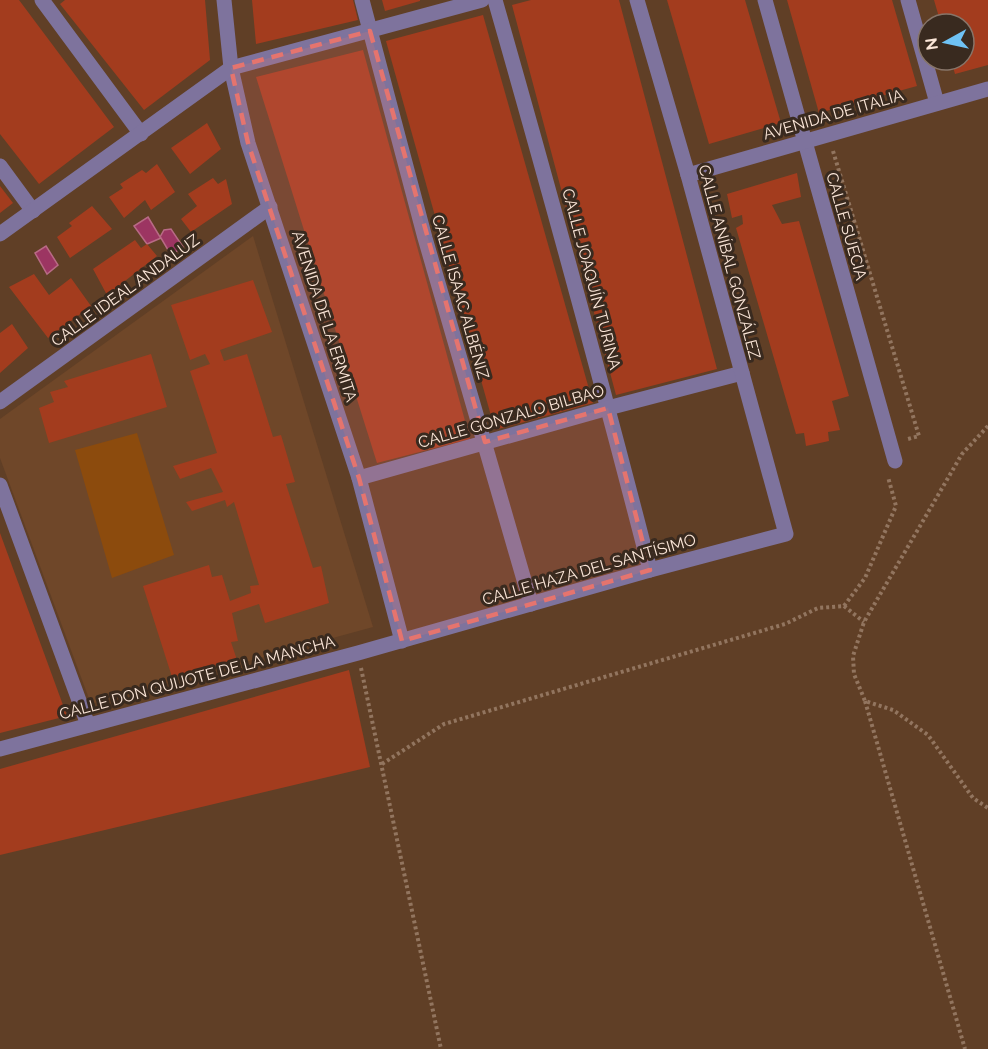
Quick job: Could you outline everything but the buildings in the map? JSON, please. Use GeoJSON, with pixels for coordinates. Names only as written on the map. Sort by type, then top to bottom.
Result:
{"type":"FeatureCollection","features":[{"type":"Feature","properties":{"kind":"street"},"geometry":{"type":"LineString","coordinates":[[42,0],[141,134]]}},
{"type":"Feature","properties":{"kind":"street","name":"AVENIDA DE LA ERMITA"},"geometry":{"type":"LineString","coordinates":[[224,0],[231,68],[248,143],[359,478],[402,641]]}},
{"type":"Feature","properties":{"kind":"street","name":"CALLE ISAAC ALBÉNIZ"},"geometry":{"type":"LineString","coordinates":[[362,0],[425,238],[531,603]]}},
{"type":"Feature","properties":{"kind":"street"},"geometry":{"type":"LineString","coordinates":[[0,234],[231,68],[482,0]]}},
{"type":"Feature","properties":{"kind":"street","name":"CALLE JOAQUÍN TURINA"},"geometry":{"type":"LineString","coordinates":[[495,0],[553,203],[650,570]]}},
{"type":"Feature","properties":{"kind":"street","name":"CALLE ANÍBAL GONZÁLEZ"},"geometry":{"type":"LineString","coordinates":[[637,0],[688,175],[786,534]]}},
{"type":"Feature","properties":{"kind":"street","name":"CALLE SUECIA"},"geometry":{"type":"LineString","coordinates":[[765,0],[894,462]]}},
{"type":"Feature","properties":{"kind":"street"},"geometry":{"type":"LineString","coordinates":[[908,0],[937,103]]}},
{"type":"Feature","properties":{"kind":"street","name":"AVENIDA DE ITALIA"},"geometry":{"type":"LineString","coordinates":[[688,175],[988,89]]}},
{"type":"Feature","properties":{"kind":"street"},"geometry":{"type":"LineString","coordinates":[[0,166],[33,211]]}},
{"type":"Feature","properties":{"kind":"street","name":"CALLE IDEAL ANDALUZ"},"geometry":{"type":"LineString","coordinates":[[0,402],[270,207]]}},
{"type":"Feature","properties":{"kind":"street","name":"CALLE GONZALO BILBAO"},"geometry":{"type":"LineString","coordinates":[[359,478],[741,372]]}},
{"type":"Feature","properties":{"kind":"street"},"geometry":{"type":"LineString","coordinates":[[0,485],[88,725]]}},
{"type":"Feature","properties":{"kind":"street","name":"CALLE HAZA DEL SANTÍSIMO"},"geometry":{"type":"LineString","coordinates":[[402,641],[531,603],[786,534]]}},
{"type":"Feature","properties":{"kind":"street","name":"CALLE DON QUIJOTE DE LA MANCHA"},"geometry":{"type":"LineString","coordinates":[[0,749],[402,641]]}},
{"type":"Feature","properties":{"kind":"path"},"geometry":{"type":"LineString","coordinates":[[965,1049],[865,701],[855,674],[853,656],[864,622],[962,453],[988,426]]}},
{"type":"Feature","properties":{"kind":"path"},"geometry":{"type":"LineString","coordinates":[[844,606],[864,622]]}},
{"type":"Feature","properties":{"kind":"path"},"geometry":{"type":"LineString","coordinates":[[382,764],[444,724],[785,624]]}},
{"type":"Feature","properties":{"kind":"path"},"geometry":{"type":"LineString","coordinates":[[358,653],[441,1049]]}},
{"type":"Feature","properties":{"kind":"path"},"geometry":{"type":"LineString","coordinates":[[865,701],[893,710],[928,735],[974,798],[988,808]]}},
{"type":"Feature","properties":{"kind":"highlighted area"},"geometry":{"type":"Polygon","coordinates":[[[370,31],[485,442],[608,408],[650,570],[402,641],[359,478],[248,143],[231,68],[370,31]]]}},
{"type":"Feature","properties":{"kind":"shaded area"},"geometry":{"type":"Polygon","coordinates":[[[148,217],[160,237],[164,230],[171,229],[183,247],[171,255],[161,238],[147,244],[134,226],[148,217]]]}},
{"type":"Feature","properties":{"kind":"shaded area"},"geometry":{"type":"Polygon","coordinates":[[[253,236],[373,627],[91,704],[0,458],[0,419],[253,236]]]}},
{"type":"Feature","properties":{"kind":"shaded area"},"geometry":{"type":"Polygon","coordinates":[[[46,246],[58,265],[47,274],[35,253],[46,246]]]}},
{"type":"Feature","properties":{"kind":"shaded area"},"geometry":{"type":"Polygon","coordinates":[[[137,433],[174,555],[112,578],[75,450],[137,433]]]}}]}
